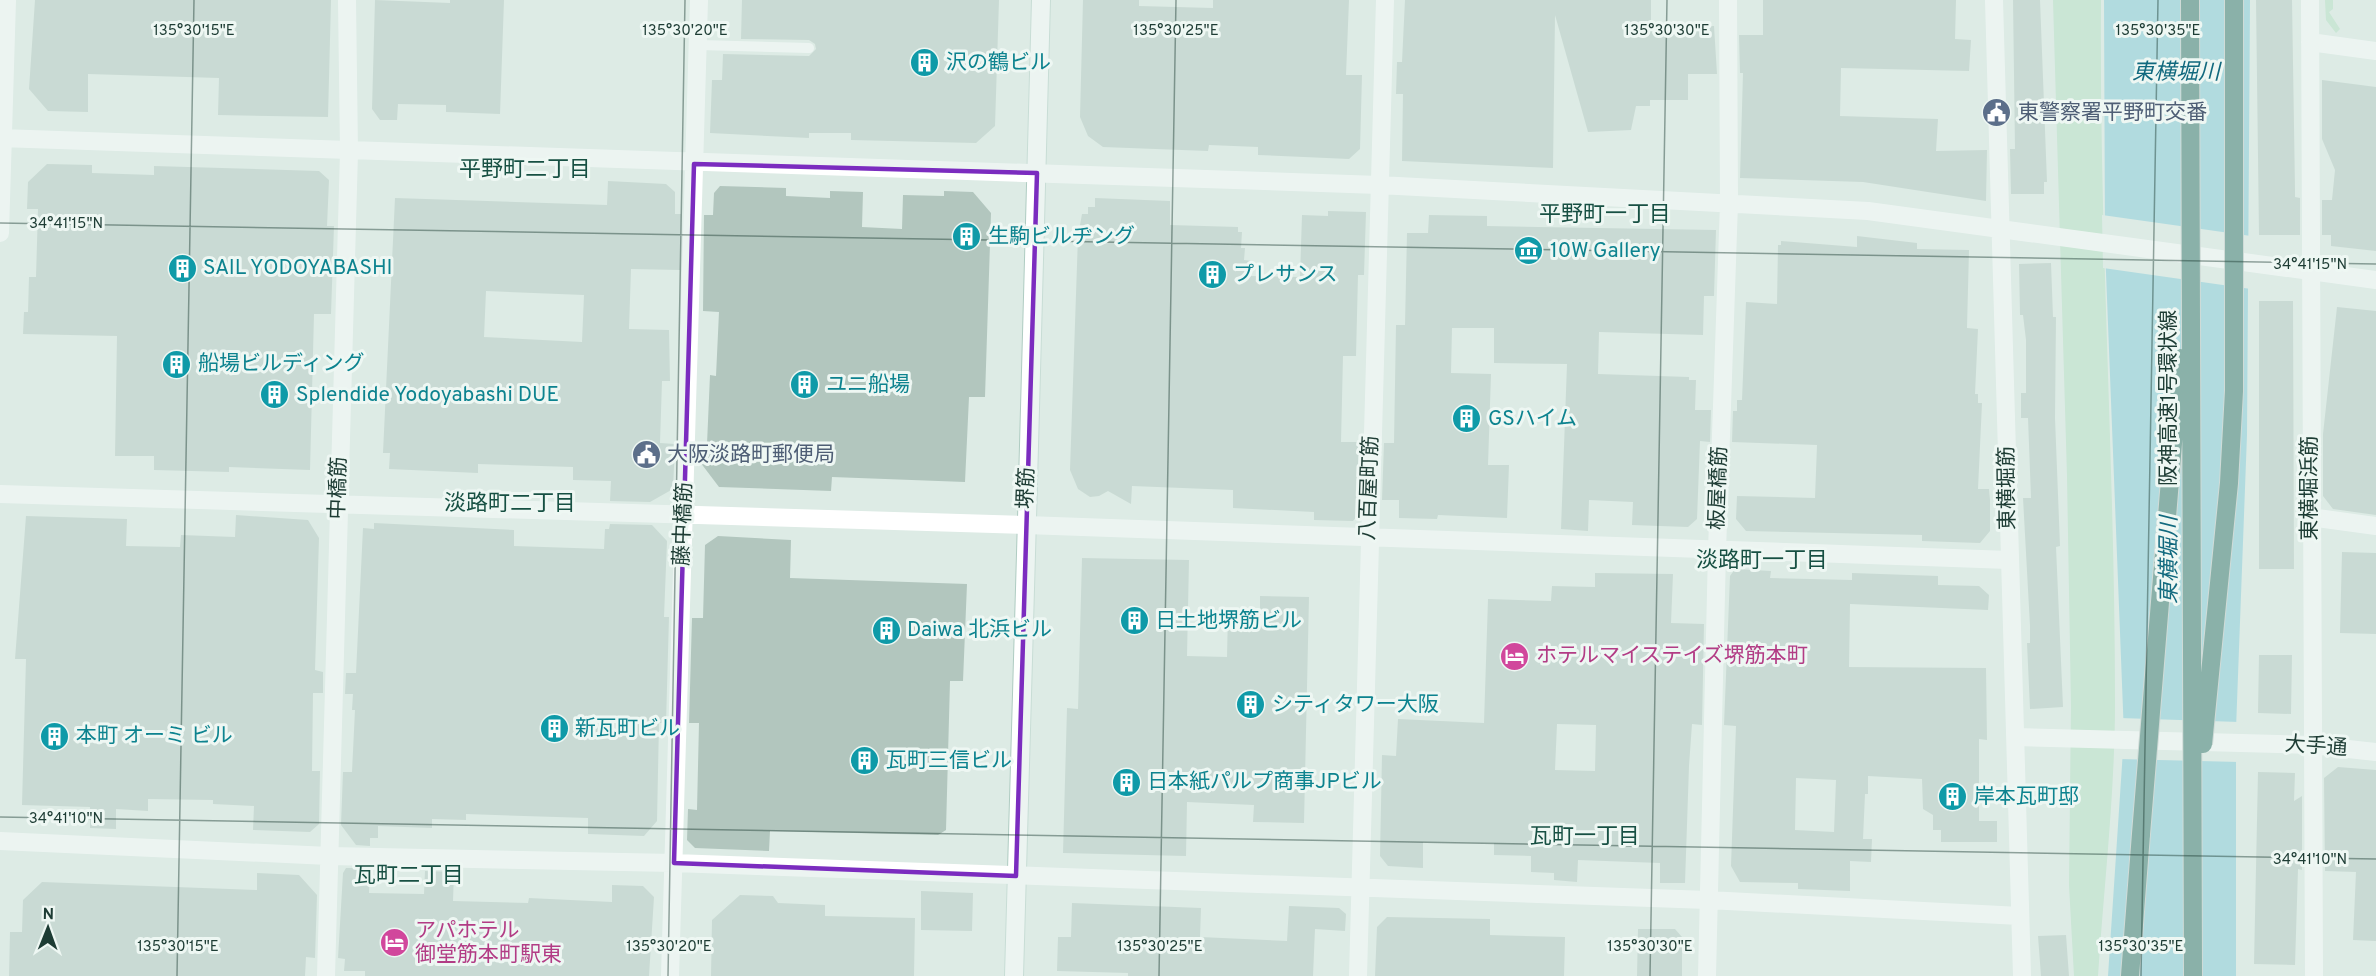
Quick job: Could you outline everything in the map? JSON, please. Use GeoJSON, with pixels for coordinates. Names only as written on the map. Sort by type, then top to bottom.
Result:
{"type":"FeatureCollection","features":[{"type":"Feature","properties":{"kind":"highway","name":"阪神高速1号環状線"},"geometry":{"type":"LineString","coordinates":[[2190,0],[2193,976]]}},
{"type":"Feature","properties":{"kind":"highway"},"geometry":{"type":"LineString","coordinates":[[2194,838],[2229,483],[2234,391],[2234,0]]}},
{"type":"Feature","properties":{"kind":"highway"},"geometry":{"type":"LineString","coordinates":[[2130,976],[2190,215]]}},
{"type":"Feature","properties":{"kind":"street"},"geometry":{"type":"LineString","coordinates":[[0,233],[7,0]]}},
{"type":"Feature","properties":{"kind":"street","name":"中橋筋"},"geometry":{"type":"LineString","coordinates":[[326,976],[349,152],[347,0]]}},
{"type":"Feature","properties":{"kind":"street","name":"藤中橋筋"},"geometry":{"type":"LineString","coordinates":[[670,976],[699,0]]}},
{"type":"Feature","properties":{"kind":"street","name":"堺筋"},"geometry":{"type":"LineString","coordinates":[[1014,976],[1041,0]]}},
{"type":"Feature","properties":{"kind":"street","name":"八百屋町筋"},"geometry":{"type":"LineString","coordinates":[[1358,976],[1385,0]]}},
{"type":"Feature","properties":{"kind":"street","name":"板屋橋筋"},"geometry":{"type":"LineString","coordinates":[[1707,976],[1717,551],[1729,203],[1728,0]]}},
{"type":"Feature","properties":{"kind":"street","name":"東横堀筋"},"geometry":{"type":"LineString","coordinates":[[1994,0],[2022,976]]}},
{"type":"Feature","properties":{"kind":"street","name":"東横堀浜筋"},"geometry":{"type":"LineString","coordinates":[[2310,0],[2310,518],[2314,976]]}},
{"type":"Feature","properties":{"kind":"street"},"geometry":{"type":"LineString","coordinates":[[2310,42],[2376,51]]}},
{"type":"Feature","properties":{"kind":"street"},"geometry":{"type":"LineString","coordinates":[[2,138],[694,164],[1379,185],[1868,211],[2376,280]]}},
{"type":"Feature","properties":{"kind":"street"},"geometry":{"type":"LineString","coordinates":[[0,494],[1026,525],[2009,560]]}},
{"type":"Feature","properties":{"kind":"street"},"geometry":{"type":"LineString","coordinates":[[2310,518],[2376,526]]}},
{"type":"Feature","properties":{"kind":"street","name":"大手通"},"geometry":{"type":"LineString","coordinates":[[2016,737],[2312,745],[2376,752]]}},
{"type":"Feature","properties":{"kind":"street"},"geometry":{"type":"LineString","coordinates":[[0,841],[329,856],[674,863],[1708,900],[2020,916]]}},
{"type":"Feature","properties":{"kind":"lane"},"geometry":{"type":"LineString","coordinates":[[698,45],[809,48]]}},
{"type":"Feature","properties":{"kind":"highlighted area"},"geometry":{"type":"Polygon","coordinates":[[[694,164],[1037,173],[1016,876],[674,863],[694,164]]]}},
{"type":"Feature","properties":{"kind":"green space"},"geometry":{"type":"Polygon","coordinates":[[[2053,0],[2101,0],[2102,176],[2113,526],[2115,736],[2098,976],[2074,976],[2069,885],[2071,706],[2067,476],[2053,0]]]}},
{"type":"Feature","properties":{"kind":"green space"},"geometry":{"type":"Polygon","coordinates":[[[2325,0],[2333,0],[2333,9],[2329,12],[2340,29],[2336,33],[2326,20],[2325,0]]]}},
{"type":"Feature","properties":{"kind":"water","name":"東横堀川"},"geometry":{"type":"Polygon","coordinates":[[[2104,0],[2250,0],[2247,435],[2236,729],[2236,976],[2108,976],[2124,735],[2105,247],[2104,0]]]}},
{"type":"Feature","properties":{"kind":"pier"},"geometry":{"type":"Polygon","coordinates":[[[2102,215],[2251,236],[2251,289],[2103,268],[2102,215]]]}},
{"type":"Feature","properties":{"kind":"pier"},"geometry":{"type":"Polygon","coordinates":[[[2120,718],[2239,722],[2239,762],[2119,759],[2120,718]]]}},
{"type":"Feature","properties":{"kind":"building"},"geometry":{"type":"Polygon","coordinates":[[[35,0],[331,0],[328,117],[218,115],[219,78],[88,74],[88,112],[48,111],[29,89],[35,0]]]}},
{"type":"Feature","properties":{"kind":"building"},"geometry":{"type":"Polygon","coordinates":[[[375,0],[450,3],[450,0],[504,0],[500,114],[446,112],[446,105],[398,104],[397,120],[380,120],[372,109],[375,0]]]}},
{"type":"Feature","properties":{"kind":"building"},"geometry":{"type":"Polygon","coordinates":[[[742,0],[999,0],[995,126],[976,143],[851,140],[851,133],[809,133],[809,138],[710,133],[712,80],[722,80],[723,54],[809,56],[816,49],[815,44],[809,40],[741,39],[742,0]]]}},
{"type":"Feature","properties":{"kind":"building"},"geometry":{"type":"Polygon","coordinates":[[[1083,0],[1139,0],[1139,6],[1213,8],[1213,0],[1349,0],[1346,75],[1362,75],[1360,149],[1349,159],[1258,155],[1258,147],[1209,145],[1208,151],[1103,147],[1088,136],[1080,117],[1083,0]]]}},
{"type":"Feature","properties":{"kind":"building"},"geometry":{"type":"Polygon","coordinates":[[[1405,0],[1651,0],[1651,27],[1714,26],[1717,74],[1688,74],[1688,100],[1650,100],[1650,106],[1636,106],[1631,130],[1588,132],[1555,15],[1553,168],[1402,161],[1403,94],[1396,94],[1397,62],[1402,62],[1405,0]]]}},
{"type":"Feature","properties":{"kind":"building"},"geometry":{"type":"Polygon","coordinates":[[[1763,0],[1956,0],[1955,39],[1971,40],[1969,71],[1841,68],[1840,116],[1938,119],[1936,151],[1987,150],[1986,201],[1863,182],[1740,178],[1743,73],[1740,73],[1739,35],[1763,35],[1763,0]]]}},
{"type":"Feature","properties":{"kind":"building"},"geometry":{"type":"Polygon","coordinates":[[[2013,0],[2040,0],[2047,182],[2044,182],[2044,194],[2011,194],[2010,149],[2015,149],[2013,0]]]}},
{"type":"Feature","properties":{"kind":"building"},"geometry":{"type":"Polygon","coordinates":[[[2256,0],[2292,0],[2295,197],[2300,198],[2300,235],[2259,235],[2256,0]]]}},
{"type":"Feature","properties":{"kind":"building"},"geometry":{"type":"Polygon","coordinates":[[[2322,80],[2376,87],[2376,251],[2331,246],[2331,235],[2322,235],[2322,200],[2332,200],[2335,170],[2322,139],[2322,80]]]}},
{"type":"Feature","properties":{"kind":"building"},"geometry":{"type":"Polygon","coordinates":[[[47,164],[92,165],[92,173],[154,175],[154,166],[319,171],[329,180],[327,226],[334,226],[331,314],[314,314],[310,470],[229,467],[229,472],[154,470],[154,456],[115,456],[117,336],[23,334],[24,312],[28,312],[29,277],[36,277],[38,209],[27,209],[28,182],[47,164]]]}},
{"type":"Feature","properties":{"kind":"building"},"geometry":{"type":"Polygon","coordinates":[[[608,181],[666,184],[675,192],[675,214],[681,214],[680,270],[631,269],[629,329],[669,330],[670,381],[662,381],[660,443],[675,444],[673,489],[650,502],[610,501],[611,481],[573,480],[573,467],[478,464],[478,473],[389,469],[390,453],[383,453],[395,198],[607,205],[608,181]],[[486,291],[484,337],[582,342],[584,295],[486,291]]]}},
{"type":"Feature","properties":{"kind":"building"},"geometry":{"type":"Polygon","coordinates":[[[720,186],[786,188],[786,196],[830,198],[830,191],[863,192],[862,227],[902,229],[903,195],[944,196],[944,191],[973,192],[991,213],[985,397],[969,397],[965,482],[832,477],[831,491],[719,487],[697,458],[697,444],[707,444],[710,375],[716,376],[719,312],[703,311],[704,215],[713,215],[714,193],[720,186]]]}},
{"type":"Feature","properties":{"kind":"building"},"geometry":{"type":"Polygon","coordinates":[[[1095,198],[1170,201],[1170,225],[1238,227],[1238,232],[1242,232],[1241,248],[1245,248],[1244,260],[1252,261],[1251,276],[1300,277],[1302,215],[1328,216],[1328,211],[1366,212],[1364,275],[1358,275],[1356,356],[1343,356],[1341,442],[1362,442],[1360,499],[1358,515],[1353,521],[1314,520],[1314,512],[1233,508],[1233,490],[1132,486],[1131,504],[1108,491],[1099,496],[1090,497],[1078,489],[1070,470],[1078,236],[1082,214],[1088,214],[1088,207],[1095,207],[1095,198]]]}},
{"type":"Feature","properties":{"kind":"building"},"geometry":{"type":"Polygon","coordinates":[[[1429,215],[1487,216],[1487,226],[1716,230],[1714,296],[1704,296],[1703,335],[1599,332],[1598,374],[1689,377],[1689,380],[1696,380],[1695,410],[1711,410],[1710,442],[1700,441],[1697,519],[1688,527],[1632,525],[1633,502],[1589,500],[1588,531],[1561,529],[1567,364],[1494,363],[1494,328],[1452,328],[1451,373],[1491,374],[1488,465],[1509,465],[1507,518],[1438,515],[1437,519],[1399,518],[1399,500],[1382,500],[1384,443],[1394,443],[1396,325],[1405,325],[1407,233],[1428,233],[1429,215]]]}},
{"type":"Feature","properties":{"kind":"building"},"geometry":{"type":"Polygon","coordinates":[[[1857,236],[1917,243],[1917,249],[1969,250],[1967,328],[1978,329],[1975,394],[1978,394],[1978,403],[1982,403],[1978,489],[1989,489],[1990,500],[1990,531],[1980,543],[1922,541],[1922,535],[1746,531],[1736,519],[1737,496],[1815,498],[1817,445],[1732,442],[1733,411],[1737,411],[1737,400],[1742,400],[1746,302],[1777,304],[1778,245],[1781,245],[1781,241],[1857,247],[1857,236]]]}},
{"type":"Feature","properties":{"kind":"building"},"geometry":{"type":"Polygon","coordinates":[[[2051,263],[2053,317],[2056,317],[2055,418],[2060,546],[2056,547],[2063,707],[2030,709],[2027,643],[2030,643],[2030,626],[2023,498],[2031,498],[2028,418],[2021,418],[2021,393],[2026,393],[2026,340],[2023,315],[2020,315],[2019,264],[2051,263]]]}},
{"type":"Feature","properties":{"kind":"building"},"geometry":{"type":"Polygon","coordinates":[[[2259,301],[2293,301],[2294,569],[2259,569],[2259,301]]]}},
{"type":"Feature","properties":{"kind":"building"},"geometry":{"type":"Polygon","coordinates":[[[2337,307],[2376,311],[2376,515],[2333,509],[2323,496],[2323,434],[2337,307]]]}},
{"type":"Feature","properties":{"kind":"building"},"geometry":{"type":"Polygon","coordinates":[[[236,515],[308,520],[319,538],[315,670],[323,672],[323,693],[313,693],[312,771],[320,771],[319,824],[310,832],[253,830],[254,806],[213,804],[213,800],[148,799],[148,811],[116,809],[116,829],[90,828],[90,807],[22,805],[26,659],[15,659],[26,516],[127,519],[126,546],[180,547],[181,535],[235,537],[236,515]]]}},
{"type":"Feature","properties":{"kind":"building"},"geometry":{"type":"Polygon","coordinates":[[[374,523],[514,530],[514,546],[604,549],[605,529],[609,529],[610,524],[652,525],[667,541],[664,617],[669,617],[666,723],[659,723],[657,821],[644,836],[588,834],[588,818],[466,814],[466,820],[432,819],[432,828],[378,826],[378,838],[370,838],[370,846],[356,845],[341,825],[343,772],[352,772],[355,710],[352,710],[353,694],[345,694],[346,673],[356,673],[363,528],[374,529],[374,523]]]}},
{"type":"Feature","properties":{"kind":"building"},"geometry":{"type":"Polygon","coordinates":[[[718,536],[791,540],[790,578],[967,584],[963,681],[950,681],[946,830],[938,835],[770,831],[769,851],[695,848],[687,840],[688,809],[697,810],[699,723],[689,723],[692,618],[703,618],[705,545],[718,536]]]}},
{"type":"Feature","properties":{"kind":"building"},"geometry":{"type":"Polygon","coordinates":[[[2342,552],[2376,553],[2376,634],[2340,633],[2342,552]]]}},
{"type":"Feature","properties":{"kind":"building"},"geometry":{"type":"Polygon","coordinates":[[[1082,558],[1189,560],[1187,656],[1227,657],[1228,612],[1260,612],[1260,596],[1309,597],[1304,823],[1253,822],[1254,805],[1187,802],[1186,856],[1063,853],[1067,708],[1078,709],[1082,558]]]}},
{"type":"Feature","properties":{"kind":"building"},"geometry":{"type":"Polygon","coordinates":[[[1735,569],[1771,571],[1770,578],[1852,580],[1852,573],[1938,576],[1938,585],[1979,586],[1989,595],[1988,610],[1850,604],[1849,667],[1986,668],[1987,740],[1979,739],[1979,821],[1997,821],[1997,842],[1941,842],[1941,830],[1933,830],[1933,815],[1923,809],[1922,779],[1868,776],[1863,839],[1872,839],[1871,862],[1850,861],[1850,891],[1798,889],[1798,883],[1740,882],[1731,866],[1736,726],[1724,725],[1730,576],[1735,569]],[[1796,778],[1795,830],[1834,832],[1836,780],[1796,778]]]}},
{"type":"Feature","properties":{"kind":"building"},"geometry":{"type":"Polygon","coordinates":[[[1595,573],[1673,574],[1671,623],[1704,624],[1702,725],[1692,724],[1685,883],[1660,883],[1660,863],[1578,860],[1577,882],[1554,880],[1554,873],[1531,872],[1531,856],[1494,855],[1494,843],[1423,842],[1423,868],[1388,866],[1380,856],[1382,755],[1396,756],[1398,719],[1484,723],[1488,599],[1551,601],[1552,586],[1595,587],[1595,573]],[[1557,724],[1555,770],[1595,771],[1596,725],[1557,724]]]}},
{"type":"Feature","properties":{"kind":"building"},"geometry":{"type":"Polygon","coordinates":[[[2259,655],[2292,655],[2291,714],[2258,713],[2259,655]]]}},
{"type":"Feature","properties":{"kind":"building"},"geometry":{"type":"Polygon","coordinates":[[[2338,767],[2376,770],[2376,941],[2353,940],[2356,872],[2325,871],[2324,778],[2338,767]]]}},
{"type":"Feature","properties":{"kind":"building"},"geometry":{"type":"Polygon","coordinates":[[[2258,772],[2295,773],[2294,801],[2302,796],[2302,870],[2298,869],[2295,965],[2254,964],[2258,772]]]}},
{"type":"Feature","properties":{"kind":"building"},"geometry":{"type":"Polygon","coordinates":[[[346,868],[370,868],[369,893],[424,894],[425,871],[454,872],[453,901],[528,903],[529,898],[612,902],[612,885],[643,886],[654,897],[649,976],[365,976],[365,971],[344,971],[345,959],[338,958],[343,873],[346,868]]]}},
{"type":"Feature","properties":{"kind":"building"},"geometry":{"type":"Polygon","coordinates":[[[257,873],[299,875],[317,895],[315,958],[306,957],[305,976],[9,976],[10,932],[22,932],[23,900],[42,882],[257,890],[257,873]]]}},
{"type":"Feature","properties":{"kind":"building"},"geometry":{"type":"Polygon","coordinates":[[[921,891],[973,893],[972,931],[921,930],[921,891]]]}},
{"type":"Feature","properties":{"kind":"building"},"geometry":{"type":"Polygon","coordinates":[[[740,895],[773,896],[778,903],[825,905],[825,916],[915,918],[914,976],[711,976],[712,920],[740,895]]]}},
{"type":"Feature","properties":{"kind":"building"},"geometry":{"type":"Polygon","coordinates":[[[1072,903],[1201,908],[1200,937],[1287,941],[1289,906],[1339,908],[1346,914],[1345,931],[1315,929],[1313,976],[1128,976],[1128,973],[1057,971],[1058,937],[1071,937],[1072,903]]]}},
{"type":"Feature","properties":{"kind":"building"},"geometry":{"type":"Polygon","coordinates":[[[1387,917],[1490,919],[1490,935],[1565,937],[1564,976],[1375,976],[1377,927],[1387,917]]]}},
{"type":"Feature","properties":{"kind":"building"},"geometry":{"type":"Polygon","coordinates":[[[1638,929],[1675,929],[1682,937],[1682,976],[1637,976],[1638,929]]]}},
{"type":"Feature","properties":{"kind":"building"},"geometry":{"type":"Polygon","coordinates":[[[2066,935],[2069,976],[2041,976],[2038,936],[2066,935]]]}},
{"type":"Feature","properties":{"kind":"place","name":"沢の鶴ビル"},"geometry":{"type":"Point","coordinates":[925,63]}},
{"type":"Feature","properties":{"kind":"place","name":"東警察署平野町交番"},"geometry":{"type":"Point","coordinates":[1997,113]}},
{"type":"Feature","properties":{"kind":"place","name":"生駒ビルヂング"},"geometry":{"type":"Point","coordinates":[967,237]}},
{"type":"Feature","properties":{"kind":"place","name":"10W Gallery"},"geometry":{"type":"Point","coordinates":[1529,251]}},
{"type":"Feature","properties":{"kind":"place","name":"SAIL YODOYABASHI"},"geometry":{"type":"Point","coordinates":[182,268]}},
{"type":"Feature","properties":{"kind":"place","name":"プレサンス"},"geometry":{"type":"Point","coordinates":[1212,275]}},
{"type":"Feature","properties":{"kind":"place","name":"船場ビルディング"},"geometry":{"type":"Point","coordinates":[177,364]}},
{"type":"Feature","properties":{"kind":"place","name":"ユニ船場"},"geometry":{"type":"Point","coordinates":[805,385]}},
{"type":"Feature","properties":{"kind":"place","name":"Splendide Yodoyabashi DUE"},"geometry":{"type":"Point","coordinates":[275,395]}},
{"type":"Feature","properties":{"kind":"place","name":"GSハイム"},"geometry":{"type":"Point","coordinates":[1467,419]}},
{"type":"Feature","properties":{"kind":"place","name":"大阪淡路町郵便局"},"geometry":{"type":"Point","coordinates":[646,455]}},
{"type":"Feature","properties":{"kind":"place","name":"日土地堺筋ビル"},"geometry":{"type":"Point","coordinates":[1134,621]}},
{"type":"Feature","properties":{"kind":"place","name":"Daiwa 北浜ビル"},"geometry":{"type":"Point","coordinates":[886,630]}},
{"type":"Feature","properties":{"kind":"place","name":"ホテルマイステイズ堺筋本町"},"geometry":{"type":"Point","coordinates":[1515,656]}},
{"type":"Feature","properties":{"kind":"place","name":"シティタワー大阪"},"geometry":{"type":"Point","coordinates":[1251,705]}},
{"type":"Feature","properties":{"kind":"place","name":"新瓦町ビル"},"geometry":{"type":"Point","coordinates":[554,729]}},
{"type":"Feature","properties":{"kind":"place","name":"本町 オーミ ビル"},"geometry":{"type":"Point","coordinates":[55,736]}},
{"type":"Feature","properties":{"kind":"place","name":"瓦町三信ビル"},"geometry":{"type":"Point","coordinates":[865,761]}},
{"type":"Feature","properties":{"kind":"place","name":"日本紙パルプ商事JPビル"},"geometry":{"type":"Point","coordinates":[1126,782]}},
{"type":"Feature","properties":{"kind":"place","name":"岸本瓦町邸"},"geometry":{"type":"Point","coordinates":[1953,797]}},
{"type":"Feature","properties":{"kind":"place","name":"アパホテル 御堂筋本町駅東"},"geometry":{"type":"Point","coordinates":[394,943]}},
{"type":"Feature","properties":{"kind":"district","name":"平野町二丁目"},"geometry":{"type":"Point","coordinates":[525,170]}},
{"type":"Feature","properties":{"kind":"district","name":"平野町一丁目"},"geometry":{"type":"Point","coordinates":[1605,215]}},
{"type":"Feature","properties":{"kind":"district","name":"淡路町二丁目"},"geometry":{"type":"Point","coordinates":[510,504]}},
{"type":"Feature","properties":{"kind":"district","name":"淡路町一丁目"},"geometry":{"type":"Point","coordinates":[1762,561]}},
{"type":"Feature","properties":{"kind":"district","name":"瓦町一丁目"},"geometry":{"type":"Point","coordinates":[1585,837]}},
{"type":"Feature","properties":{"kind":"district","name":"瓦町二丁目"},"geometry":{"type":"Point","coordinates":[409,876]}}]}
